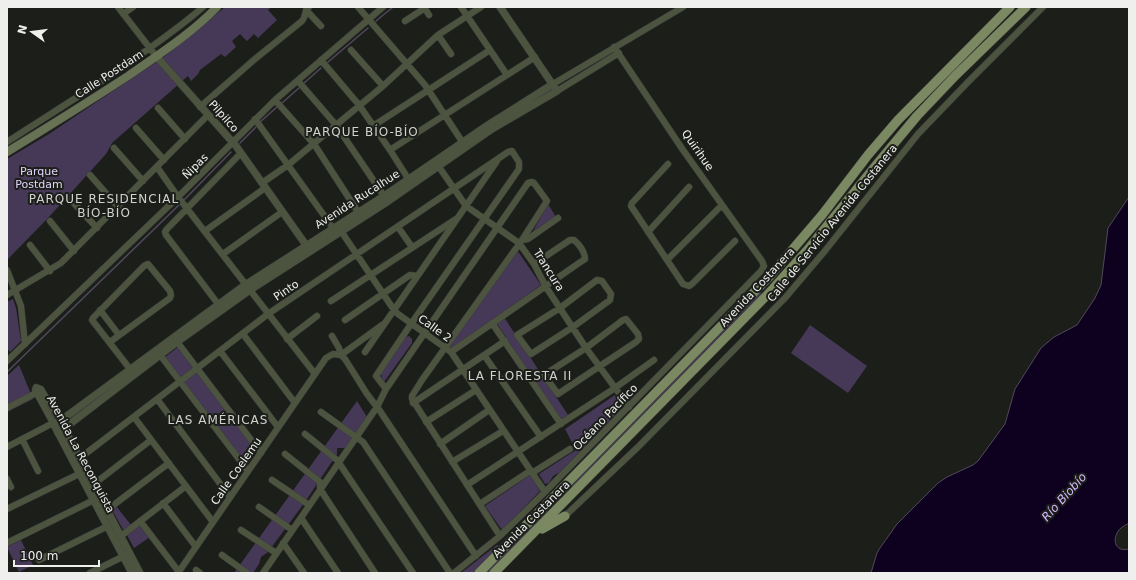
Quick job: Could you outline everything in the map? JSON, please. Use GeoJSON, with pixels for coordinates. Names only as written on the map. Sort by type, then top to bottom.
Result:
{"type":"FeatureCollection","features":[{"type":"Feature","properties":{"kind":"main road","name":"Calle Postdam"},"geometry":{"type":"LineString","coordinates":[[7,152],[103,92],[156,56],[198,25],[217,7]]}},
{"type":"Feature","properties":{"kind":"main road","name":"Avenida Costanera"},"geometry":{"type":"LineString","coordinates":[[479,573],[764,282],[822,215],[898,120],[1009,7]]}},
{"type":"Feature","properties":{"kind":"main road","name":"Avenida Costanera"},"geometry":{"type":"LineString","coordinates":[[494,573],[770,292],[814,242],[905,130],[942,89],[1026,7]]}},
{"type":"Feature","properties":{"kind":"main road"},"geometry":{"type":"LineString","coordinates":[[532,535],[565,516]]}},
{"type":"Feature","properties":{"kind":"street","name":"Pilpilco"},"geometry":{"type":"LineString","coordinates":[[118,7],[149,48],[241,152],[306,245]]}},
{"type":"Feature","properties":{"kind":"street"},"geometry":{"type":"LineString","coordinates":[[123,14],[133,7]]}},
{"type":"Feature","properties":{"kind":"street","name":"Calle Postdam"},"geometry":{"type":"LineString","coordinates":[[7,142],[84,93],[178,28],[203,7]]}},
{"type":"Feature","properties":{"kind":"street"},"geometry":{"type":"LineString","coordinates":[[358,7],[428,90],[463,143]]}},
{"type":"Feature","properties":{"kind":"street","name":"Ñipas"},"geometry":{"type":"LineString","coordinates":[[7,360],[179,198],[275,100],[383,7]]}},
{"type":"Feature","properties":{"kind":"street"},"geometry":{"type":"LineString","coordinates":[[461,7],[507,75]]}},
{"type":"Feature","properties":{"kind":"street"},"geometry":{"type":"LineString","coordinates":[[205,231],[314,144],[383,86],[438,35],[481,7]]}},
{"type":"Feature","properties":{"kind":"street"},"geometry":{"type":"LineString","coordinates":[[500,7],[557,91]]}},
{"type":"Feature","properties":{"kind":"street","name":"Avenida Rucalhue"},"geometry":{"type":"LineString","coordinates":[[175,340],[218,304],[388,202],[488,125],[614,46],[683,7]]}},
{"type":"Feature","properties":{"kind":"street","name":"Calle de Servicio Avenida Costanera"},"geometry":{"type":"LineString","coordinates":[[565,516],[638,447],[785,298],[824,252],[918,134],[968,81],[1043,7]]}},
{"type":"Feature","properties":{"kind":"street"},"geometry":{"type":"LineString","coordinates":[[307,8],[321,26]]}},
{"type":"Feature","properties":{"kind":"street"},"geometry":{"type":"LineString","coordinates":[[200,107],[255,59],[302,21],[307,8]]}},
{"type":"Feature","properties":{"kind":"street"},"geometry":{"type":"LineString","coordinates":[[406,21],[424,8],[429,15]]}},
{"type":"Feature","properties":{"kind":"street"},"geometry":{"type":"LineString","coordinates":[[438,35],[451,54]]}},
{"type":"Feature","properties":{"kind":"street","name":"Quirihue"},"geometry":{"type":"LineString","coordinates":[[614,46],[764,266]]}},
{"type":"Feature","properties":{"kind":"street"},"geometry":{"type":"LineString","coordinates":[[351,50],[383,86]]}},
{"type":"Feature","properties":{"kind":"street"},"geometry":{"type":"LineString","coordinates":[[374,126],[490,50]]}},
{"type":"Feature","properties":{"kind":"street","name":"Avenida Rucalhue"},"geometry":{"type":"LineString","coordinates":[[61,431],[158,352],[306,245],[408,180],[437,164],[492,129],[619,53]]}},
{"type":"Feature","properties":{"kind":"street"},"geometry":{"type":"LineString","coordinates":[[390,150],[535,57]]}},
{"type":"Feature","properties":{"kind":"street"},"geometry":{"type":"LineString","coordinates":[[321,60],[359,105],[390,150],[408,180]]}},
{"type":"Feature","properties":{"kind":"street"},"geometry":{"type":"LineString","coordinates":[[298,81],[336,125],[384,196]]}},
{"type":"Feature","properties":{"kind":"street"},"geometry":{"type":"LineString","coordinates":[[275,100],[314,144],[358,212]]}},
{"type":"Feature","properties":{"kind":"street"},"geometry":{"type":"LineString","coordinates":[[158,108],[185,139]]}},
{"type":"Feature","properties":{"kind":"street"},"geometry":{"type":"LineString","coordinates":[[7,295],[50,271],[61,263],[208,116]]}},
{"type":"Feature","properties":{"kind":"street"},"geometry":{"type":"LineString","coordinates":[[255,119],[333,228],[341,231]]}},
{"type":"Feature","properties":{"kind":"street"},"geometry":{"type":"LineString","coordinates":[[136,128],[164,160]]}},
{"type":"Feature","properties":{"kind":"street"},"geometry":{"type":"LineString","coordinates":[[114,148],[143,181]]}},
{"type":"Feature","properties":{"kind":"street","name":"Pinto"},"geometry":{"type":"LineString","coordinates":[[80,458],[268,314],[499,158],[512,151],[520,166],[484,220]]}},
{"type":"Feature","properties":{"kind":"street"},"geometry":{"type":"LineString","coordinates":[[218,304],[165,232],[185,207],[241,152]]}},
{"type":"Feature","properties":{"kind":"street"},"geometry":{"type":"LineString","coordinates":[[365,352],[499,158]]}},
{"type":"Feature","properties":{"kind":"street","name":"Trancura"},"geometry":{"type":"LineString","coordinates":[[437,164],[466,206],[484,220],[521,242],[546,287],[586,348],[629,407]]}},
{"type":"Feature","properties":{"kind":"street"},"geometry":{"type":"LineString","coordinates":[[668,164],[632,203],[631,206],[683,284],[688,286],[692,284],[735,241]]}},
{"type":"Feature","properties":{"kind":"street"},"geometry":{"type":"LineString","coordinates":[[156,168],[315,374]]}},
{"type":"Feature","properties":{"kind":"street"},"geometry":{"type":"LineString","coordinates":[[90,175],[118,207]]}},
{"type":"Feature","properties":{"kind":"street"},"geometry":{"type":"LineString","coordinates":[[266,572],[276,553],[376,407],[386,389],[528,183],[532,182],[547,201],[521,242],[412,396],[413,403],[500,536]]}},
{"type":"Feature","properties":{"kind":"street"},"geometry":{"type":"LineString","coordinates":[[648,232],[689,187]]}},
{"type":"Feature","properties":{"kind":"street"},"geometry":{"type":"LineString","coordinates":[[69,198],[97,228]]}},
{"type":"Feature","properties":{"kind":"street"},"geometry":{"type":"LineString","coordinates":[[667,260],[722,205]]}},
{"type":"Feature","properties":{"kind":"street"},"geometry":{"type":"LineString","coordinates":[[223,254],[282,212]]}},
{"type":"Feature","properties":{"kind":"street"},"geometry":{"type":"LineString","coordinates":[[331,301],[458,217]]}},
{"type":"Feature","properties":{"kind":"street"},"geometry":{"type":"LineString","coordinates":[[521,242],[528,239],[558,218]]}},
{"type":"Feature","properties":{"kind":"street"},"geometry":{"type":"LineString","coordinates":[[386,389],[376,376],[484,220]]}},
{"type":"Feature","properties":{"kind":"street"},"geometry":{"type":"LineString","coordinates":[[50,221],[74,251]]}},
{"type":"Feature","properties":{"kind":"street"},"geometry":{"type":"LineString","coordinates":[[398,227],[412,248]]}},
{"type":"Feature","properties":{"kind":"street","name":"Calle 2"},"geometry":{"type":"LineString","coordinates":[[341,231],[394,310],[451,352],[545,492]]}},
{"type":"Feature","properties":{"kind":"street"},"geometry":{"type":"LineString","coordinates":[[451,352],[585,259],[585,255],[574,240],[570,240],[534,264]]}},
{"type":"Feature","properties":{"kind":"street"},"geometry":{"type":"LineString","coordinates":[[30,245],[50,271]]}},
{"type":"Feature","properties":{"kind":"street"},"geometry":{"type":"LineString","coordinates":[[110,342],[170,298],[170,291],[148,264],[144,266],[92,318],[130,369]]}},
{"type":"Feature","properties":{"kind":"street","name":"Océano Pacífico"},"geometry":{"type":"LineString","coordinates":[[454,573],[500,536],[545,492],[761,271],[764,266]]}},
{"type":"Feature","properties":{"kind":"street"},"geometry":{"type":"LineString","coordinates":[[7,270],[22,310],[25,344]]}},
{"type":"Feature","properties":{"kind":"street"},"geometry":{"type":"LineString","coordinates":[[345,320],[384,295],[410,275],[417,276]]}},
{"type":"Feature","properties":{"kind":"street"},"geometry":{"type":"LineString","coordinates":[[597,280],[602,281],[611,294],[610,300],[573,327],[531,354],[517,334],[560,308],[597,280]]}},
{"type":"Feature","properties":{"kind":"street"},"geometry":{"type":"LineString","coordinates":[[100,310],[119,335]]}},
{"type":"Feature","properties":{"kind":"street"},"geometry":{"type":"LineString","coordinates":[[287,339],[318,316]]}},
{"type":"Feature","properties":{"kind":"street"},"geometry":{"type":"LineString","coordinates":[[623,320],[626,320],[638,334],[639,339],[601,367],[558,394],[544,375],[586,348],[623,320]]}},
{"type":"Feature","properties":{"kind":"street"},"geometry":{"type":"LineString","coordinates":[[492,323],[561,424]]}},
{"type":"Feature","properties":{"kind":"street","name":"Calle Coelemu"},"geometry":{"type":"LineString","coordinates":[[178,572],[328,356],[333,354],[341,355],[385,324]]}},
{"type":"Feature","properties":{"kind":"street"},"geometry":{"type":"LineString","coordinates":[[243,334],[296,403]]}},
{"type":"Feature","properties":{"kind":"street"},"geometry":{"type":"LineString","coordinates":[[332,336],[341,355],[346,359],[376,407],[476,556]]}},
{"type":"Feature","properties":{"kind":"street"},"geometry":{"type":"LineString","coordinates":[[175,340],[261,453]]}},
{"type":"Feature","properties":{"kind":"street"},"geometry":{"type":"LineString","coordinates":[[413,403],[505,341]]}},
{"type":"Feature","properties":{"kind":"street"},"geometry":{"type":"LineString","coordinates":[[220,351],[278,427]]}},
{"type":"Feature","properties":{"kind":"street"},"geometry":{"type":"LineString","coordinates":[[158,352],[248,471]]}},
{"type":"Feature","properties":{"kind":"street","name":"Avenida Rucalhue"},"geometry":{"type":"LineString","coordinates":[[56,422],[130,369],[158,352]]}},
{"type":"Feature","properties":{"kind":"street"},"geometry":{"type":"LineString","coordinates":[[484,355],[541,437]]}},
{"type":"Feature","properties":{"kind":"street"},"geometry":{"type":"LineString","coordinates":[[467,485],[512,454],[518,452],[615,388],[654,360]]}},
{"type":"Feature","properties":{"kind":"street"},"geometry":{"type":"LineString","coordinates":[[426,422],[476,390]]}},
{"type":"Feature","properties":{"kind":"street","name":"Avenida La Reconquista"},"geometry":{"type":"LineString","coordinates":[[7,408],[36,393],[61,431],[80,474],[108,526],[126,555],[140,573]]}},
{"type":"Feature","properties":{"kind":"street"},"geometry":{"type":"LineString","coordinates":[[157,399],[230,497]]}},
{"type":"Feature","properties":{"kind":"street"},"geometry":{"type":"LineString","coordinates":[[440,444],[490,410]]}},
{"type":"Feature","properties":{"kind":"street"},"geometry":{"type":"LineString","coordinates":[[321,412],[363,442],[450,573]]}},
{"type":"Feature","properties":{"kind":"street"},"geometry":{"type":"LineString","coordinates":[[134,417],[213,522]]}},
{"type":"Feature","properties":{"kind":"street"},"geometry":{"type":"LineString","coordinates":[[7,447],[56,422]]}},
{"type":"Feature","properties":{"kind":"street"},"geometry":{"type":"LineString","coordinates":[[452,462],[503,430]]}},
{"type":"Feature","properties":{"kind":"street","name":"Avenida La Reconquista"},"geometry":{"type":"LineString","coordinates":[[61,431],[80,458],[121,536],[132,573]]}},
{"type":"Feature","properties":{"kind":"street"},"geometry":{"type":"LineString","coordinates":[[305,434],[337,460],[413,573]]}},
{"type":"Feature","properties":{"kind":"street"},"geometry":{"type":"LineString","coordinates":[[22,439],[38,471]]}},
{"type":"Feature","properties":{"kind":"street"},"geometry":{"type":"LineString","coordinates":[[94,484],[151,440]]}},
{"type":"Feature","properties":{"kind":"street"},"geometry":{"type":"LineString","coordinates":[[480,504],[570,449]]}},
{"type":"Feature","properties":{"kind":"street"},"geometry":{"type":"LineString","coordinates":[[284,454],[320,482],[320,489],[375,573]]}},
{"type":"Feature","properties":{"kind":"street"},"geometry":{"type":"LineString","coordinates":[[107,510],[169,463]]}},
{"type":"Feature","properties":{"kind":"street"},"geometry":{"type":"LineString","coordinates":[[7,509],[80,474]]}},
{"type":"Feature","properties":{"kind":"street"},"geometry":{"type":"LineString","coordinates":[[7,479],[11,487]]}},
{"type":"Feature","properties":{"kind":"street"},"geometry":{"type":"LineString","coordinates":[[272,480],[309,505]]}},
{"type":"Feature","properties":{"kind":"street"},"geometry":{"type":"LineString","coordinates":[[121,536],[186,486]]}},
{"type":"Feature","properties":{"kind":"street"},"geometry":{"type":"LineString","coordinates":[[7,543],[94,500]]}},
{"type":"Feature","properties":{"kind":"street"},"geometry":{"type":"LineString","coordinates":[[163,503],[196,547]]}},
{"type":"Feature","properties":{"kind":"street"},"geometry":{"type":"LineString","coordinates":[[259,507],[292,530]]}},
{"type":"Feature","properties":{"kind":"street"},"geometry":{"type":"LineString","coordinates":[[301,518],[338,573]]}},
{"type":"Feature","properties":{"kind":"street"},"geometry":{"type":"LineString","coordinates":[[140,521],[178,572]]}},
{"type":"Feature","properties":{"kind":"street"},"geometry":{"type":"LineString","coordinates":[[39,560],[108,526]]}},
{"type":"Feature","properties":{"kind":"street"},"geometry":{"type":"LineString","coordinates":[[241,530],[276,553]]}},
{"type":"Feature","properties":{"kind":"street"},"geometry":{"type":"LineString","coordinates":[[283,543],[304,573]]}},
{"type":"Feature","properties":{"kind":"street"},"geometry":{"type":"LineString","coordinates":[[90,573],[126,555]]}},
{"type":"Feature","properties":{"kind":"street"},"geometry":{"type":"LineString","coordinates":[[222,555],[247,573]]}},
{"type":"Feature","properties":{"kind":"green space","name":"Parque Postdam"},"geometry":{"type":"Polygon","coordinates":[[[225,7],[271,7],[268,10],[277,20],[258,38],[254,34],[247,41],[240,34],[232,41],[236,47],[225,57],[221,54],[200,70],[191,81],[188,76],[112,143],[106,154],[48,218],[8,259],[7,159],[49,134],[165,56],[225,7]]]}},
{"type":"Feature","properties":{"kind":"green space"},"geometry":{"type":"Polygon","coordinates":[[[548,204],[556,217],[533,231],[548,204]]]}},
{"type":"Feature","properties":{"kind":"green space"},"geometry":{"type":"Polygon","coordinates":[[[517,250],[541,285],[452,350],[447,349],[517,250]]]}},
{"type":"Feature","properties":{"kind":"green space"},"geometry":{"type":"Polygon","coordinates":[[[760,292],[763,295],[491,573],[485,573],[760,292]]]}},
{"type":"Feature","properties":{"kind":"green space"},"geometry":{"type":"Polygon","coordinates":[[[13,299],[16,308],[21,341],[10,352],[7,348],[7,302],[13,299]]]}},
{"type":"Feature","properties":{"kind":"green space"},"geometry":{"type":"Polygon","coordinates":[[[504,317],[568,415],[560,420],[496,322],[504,317]]]}},
{"type":"Feature","properties":{"kind":"green space"},"geometry":{"type":"Polygon","coordinates":[[[810,325],[867,366],[848,393],[791,353],[810,325]]]}},
{"type":"Feature","properties":{"kind":"green space"},"geometry":{"type":"Polygon","coordinates":[[[409,336],[412,339],[412,343],[384,382],[381,373],[406,337],[409,336]]]}},
{"type":"Feature","properties":{"kind":"green space"},"geometry":{"type":"Polygon","coordinates":[[[178,347],[194,366],[193,369],[180,378],[164,358],[178,347]]]}},
{"type":"Feature","properties":{"kind":"green space"},"geometry":{"type":"Polygon","coordinates":[[[19,365],[33,399],[7,412],[7,376],[19,365]]]}},
{"type":"Feature","properties":{"kind":"green space"},"geometry":{"type":"Polygon","coordinates":[[[195,372],[256,449],[246,465],[184,384],[184,381],[195,372]]]}},
{"type":"Feature","properties":{"kind":"green space"},"geometry":{"type":"Polygon","coordinates":[[[615,395],[621,409],[560,472],[553,476],[549,483],[545,484],[539,474],[576,450],[565,429],[615,395]]]}},
{"type":"Feature","properties":{"kind":"green space"},"geometry":{"type":"Polygon","coordinates":[[[357,401],[367,417],[345,448],[337,448],[337,454],[305,502],[268,552],[261,557],[259,564],[253,573],[234,573],[357,401]]]}},
{"type":"Feature","properties":{"kind":"green space"},"geometry":{"type":"Polygon","coordinates":[[[530,475],[540,491],[502,530],[485,506],[530,475]]]}},
{"type":"Feature","properties":{"kind":"green space"},"geometry":{"type":"Polygon","coordinates":[[[116,506],[131,525],[124,531],[112,510],[116,506]]]}},
{"type":"Feature","properties":{"kind":"green space"},"geometry":{"type":"Polygon","coordinates":[[[141,526],[150,537],[134,548],[127,535],[141,526]]]}},
{"type":"Feature","properties":{"kind":"green space"},"geometry":{"type":"Polygon","coordinates":[[[21,540],[33,565],[19,572],[7,547],[21,540]]]}},
{"type":"Feature","properties":{"kind":"green space"},"geometry":{"type":"Polygon","coordinates":[[[497,545],[500,547],[474,573],[461,573],[497,545]]]}},
{"type":"Feature","properties":{"kind":"water","name":"Río Biobío"},"geometry":{"type":"Polygon","coordinates":[[[1129,197],[1129,523],[1122,527],[1115,540],[1120,549],[1129,549],[1129,573],[871,573],[877,553],[897,524],[938,483],[978,461],[1005,424],[1015,389],[1041,348],[1054,337],[1077,325],[1095,298],[1101,285],[1108,228],[1129,197]]]}},
{"type":"Feature","properties":{"kind":"waterway"},"geometry":{"type":"LineString","coordinates":[[376,21],[393,7]]}},
{"type":"Feature","properties":{"kind":"waterway"},"geometry":{"type":"LineString","coordinates":[[328,62],[368,28]]}},
{"type":"Feature","properties":{"kind":"waterway"},"geometry":{"type":"LineString","coordinates":[[304,83],[321,68]]}},
{"type":"Feature","properties":{"kind":"waterway"},"geometry":{"type":"LineString","coordinates":[[282,103],[300,87]]}},
{"type":"Feature","properties":{"kind":"waterway"},"geometry":{"type":"LineString","coordinates":[[260,122],[277,107]]}},
{"type":"Feature","properties":{"kind":"waterway"},"geometry":{"type":"LineString","coordinates":[[240,143],[256,127]]}},
{"type":"Feature","properties":{"kind":"waterway"},"geometry":{"type":"LineString","coordinates":[[184,200],[231,152]]}},
{"type":"Feature","properties":{"kind":"waterway"},"geometry":{"type":"LineString","coordinates":[[7,372],[181,203]]}},
{"type":"Feature","properties":{"kind":"district","name":"PARQUE BÍO-BÍO"},"geometry":{"type":"Point","coordinates":[362,132]}},
{"type":"Feature","properties":{"kind":"district","name":"PARQUE RESIDENCIAL BÍO-BÍO"},"geometry":{"type":"Point","coordinates":[104,206]}},
{"type":"Feature","properties":{"kind":"district","name":"LA FLORESTA II"},"geometry":{"type":"Point","coordinates":[520,376]}},
{"type":"Feature","properties":{"kind":"district","name":"LAS AMÉRICAS"},"geometry":{"type":"Point","coordinates":[218,420]}}]}
